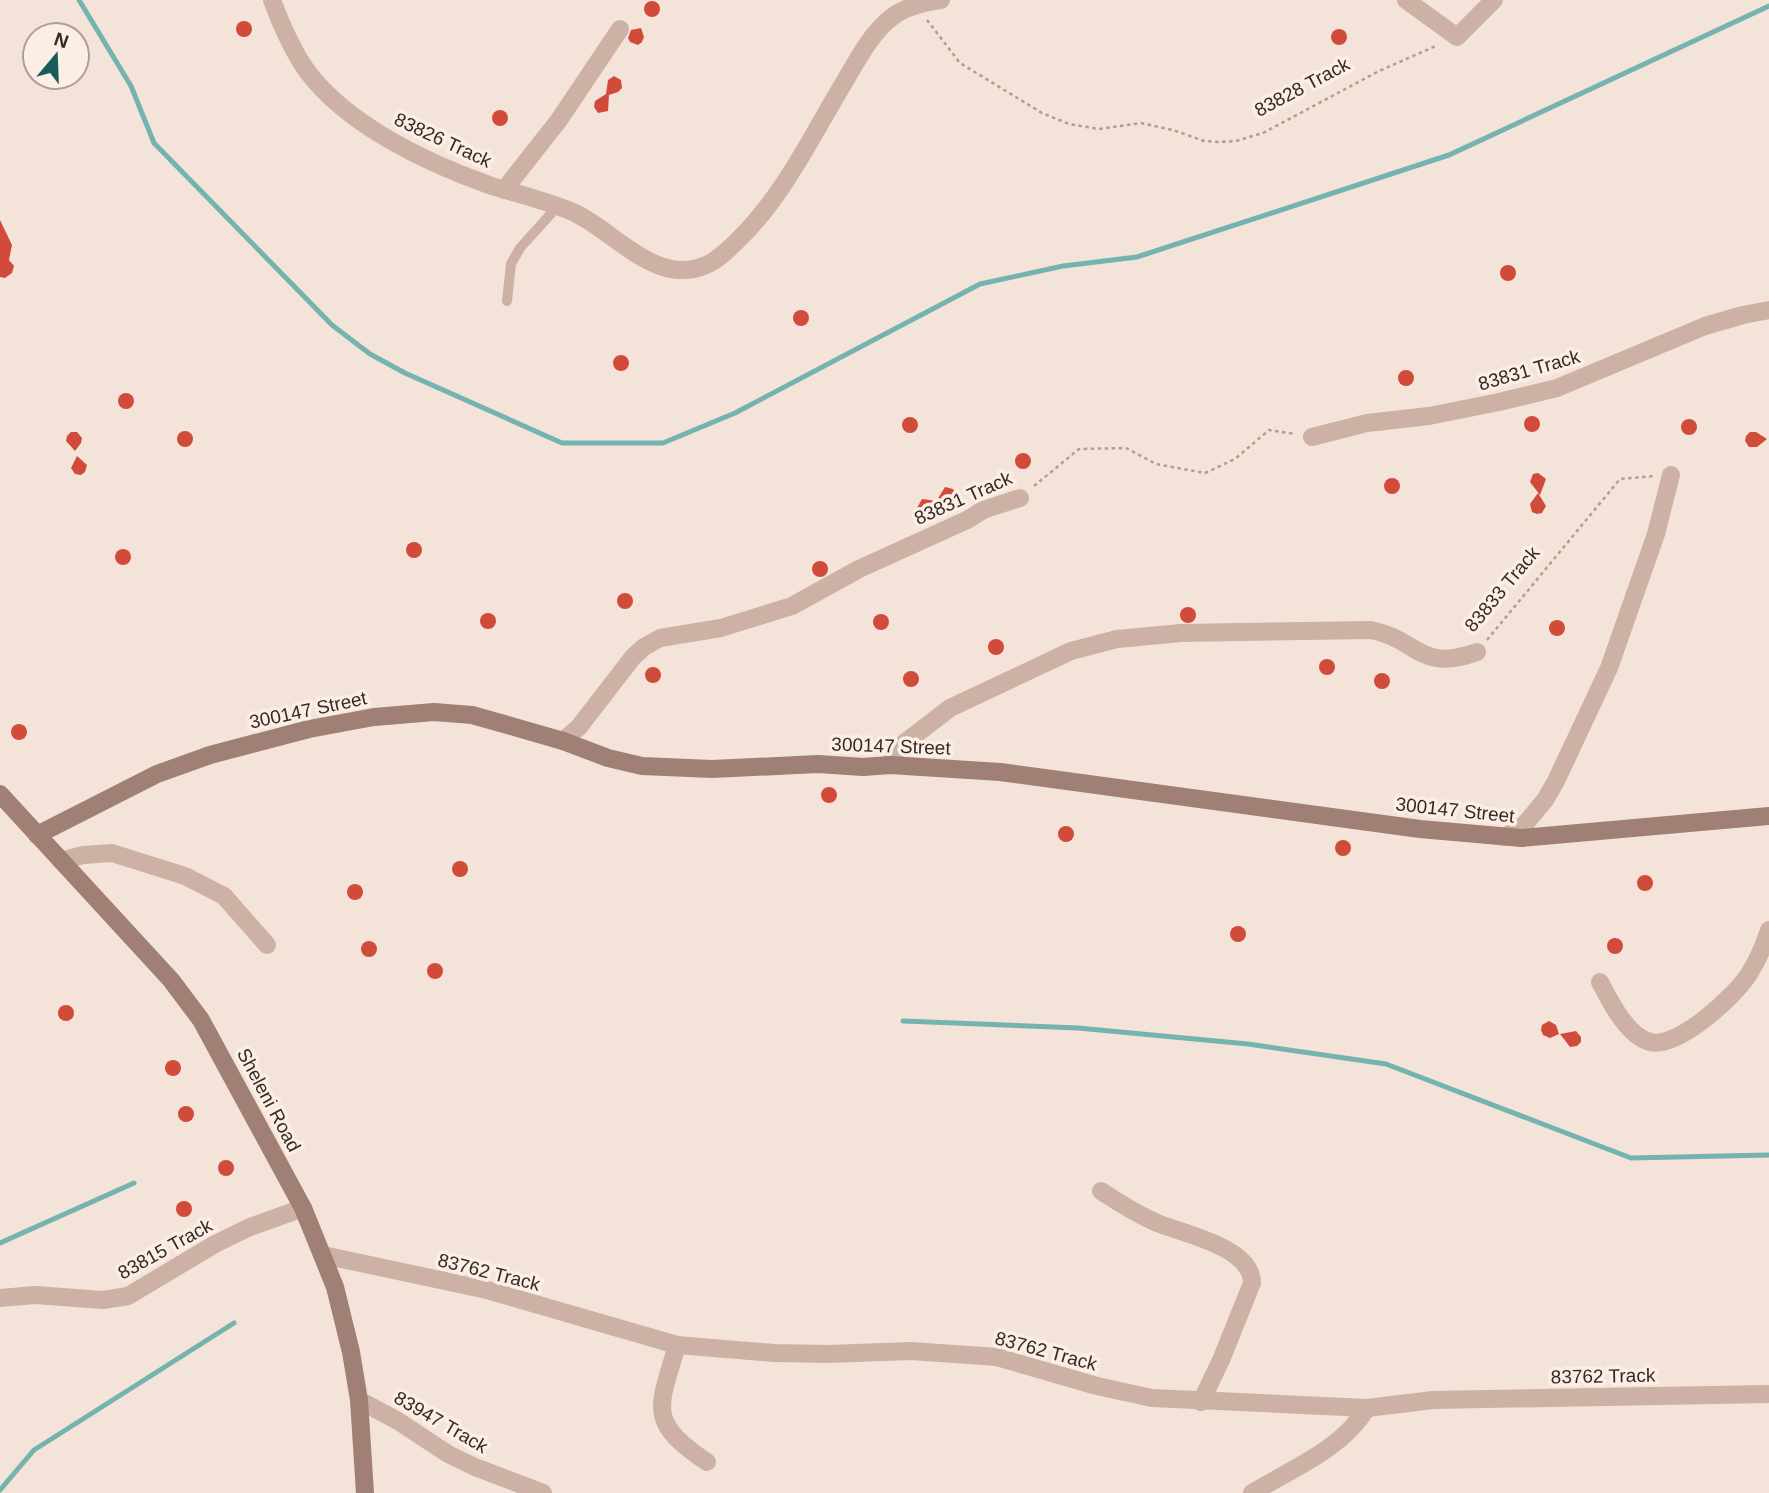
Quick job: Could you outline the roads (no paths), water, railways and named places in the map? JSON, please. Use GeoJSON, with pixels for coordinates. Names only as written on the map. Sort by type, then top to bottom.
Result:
{"type":"FeatureCollection","features":[{"type":"Feature","properties":{"kind":"street","name":"83826 Track"},"geometry":{"type":"LineString","coordinates":[[272,0],[307,72],[332,98],[393,143],[503,190],[575,213],[652,263],[667,268],[693,270],[709,264],[756,223],[782,190],[809,140],[874,36],[892,17],[912,7],[941,0]]}},
{"type":"Feature","properties":{"kind":"street"},"geometry":{"type":"LineString","coordinates":[[1406,0],[1457,37],[1494,0]]}},
{"type":"Feature","properties":{"kind":"street"},"geometry":{"type":"LineString","coordinates":[[503,190],[559,120],[620,29]]}},
{"type":"Feature","properties":{"kind":"street","name":"83831 Track"},"geometry":{"type":"LineString","coordinates":[[1312,437],[1367,424],[1429,416],[1557,388],[1705,326],[1743,314],[1769,310]]}},
{"type":"Feature","properties":{"kind":"street"},"geometry":{"type":"LineString","coordinates":[[1505,837],[1525,824],[1545,800],[1609,668],[1656,534],[1671,475]]}},
{"type":"Feature","properties":{"kind":"street","name":"83831 Track"},"geometry":{"type":"LineString","coordinates":[[563,741],[579,727],[633,657],[660,638],[722,628],[792,606],[859,569],[967,520],[983,510],[1020,498]]}},
{"type":"Feature","properties":{"kind":"street","name":"83833 Track"},"geometry":{"type":"LineString","coordinates":[[890,765],[898,748],[950,708],[1071,651],[1117,639],[1232,631],[1371,630],[1392,636],[1418,653],[1443,660],[1477,652]]}},
{"type":"Feature","properties":{"kind":"street","name":"300147 Street"},"geometry":{"type":"LineString","coordinates":[[37,835],[157,774],[210,755],[309,729],[374,717],[434,712],[471,715],[642,766],[712,769],[818,764],[863,767],[890,765],[1000,772],[1420,829],[1505,837],[1522,838],[1769,816]]}},
{"type":"Feature","properties":{"kind":"street","name":"Sheleni Road"},"geometry":{"type":"LineString","coordinates":[[0,794],[171,980],[201,1020],[303,1208],[335,1287],[351,1352],[359,1400],[365,1493]]}},
{"type":"Feature","properties":{"kind":"street"},"geometry":{"type":"LineString","coordinates":[[61,861],[83,855],[112,853],[185,876],[223,895],[267,945]]}},
{"type":"Feature","properties":{"kind":"street"},"geometry":{"type":"LineString","coordinates":[[1600,982],[1614,1009],[1640,1038],[1648,1042],[1667,1041],[1682,1035],[1706,1018],[1748,975],[1764,947],[1769,930]]}},
{"type":"Feature","properties":{"kind":"street"},"geometry":{"type":"LineString","coordinates":[[1101,1191],[1157,1223],[1205,1239],[1233,1254],[1250,1270],[1252,1283],[1201,1402]]}},
{"type":"Feature","properties":{"kind":"street","name":"83815 Track"},"geometry":{"type":"LineString","coordinates":[[0,1298],[35,1295],[103,1300],[128,1296],[215,1244],[250,1227],[303,1208]]}},
{"type":"Feature","properties":{"kind":"street","name":"83762 Track"},"geometry":{"type":"LineString","coordinates":[[323,1255],[487,1290],[677,1345],[774,1353],[911,1351],[997,1357],[1097,1386],[1152,1398],[1367,1408],[1433,1400],[1769,1394]]}},
{"type":"Feature","properties":{"kind":"street"},"geometry":{"type":"LineString","coordinates":[[677,1345],[665,1387],[661,1411],[663,1421],[679,1442],[707,1462]]}},
{"type":"Feature","properties":{"kind":"street","name":"83947 Track"},"geometry":{"type":"LineString","coordinates":[[359,1400],[466,1463],[543,1493]]}},
{"type":"Feature","properties":{"kind":"street"},"geometry":{"type":"LineString","coordinates":[[1252,1493],[1323,1452],[1349,1433],[1367,1408]]}},
{"type":"Feature","properties":{"kind":"lane"},"geometry":{"type":"LineString","coordinates":[[507,301],[512,264],[520,248],[557,207]]}},
{"type":"Feature","properties":{"kind":"waterway"},"geometry":{"type":"LineString","coordinates":[[79,0],[131,86],[154,143],[332,325],[370,354],[405,373],[562,443],[663,443],[735,413],[980,284],[1063,266],[1137,257],[1449,155],[1769,6]]}},
{"type":"Feature","properties":{"kind":"waterway"},"geometry":{"type":"LineString","coordinates":[[903,1021],[1078,1028],[1248,1044],[1386,1064],[1631,1158],[1769,1155]]}},
{"type":"Feature","properties":{"kind":"waterway"},"geometry":{"type":"LineString","coordinates":[[0,1243],[134,1183]]}},
{"type":"Feature","properties":{"kind":"waterway"},"geometry":{"type":"LineString","coordinates":[[0,1490],[34,1450],[234,1323]]}}]}
